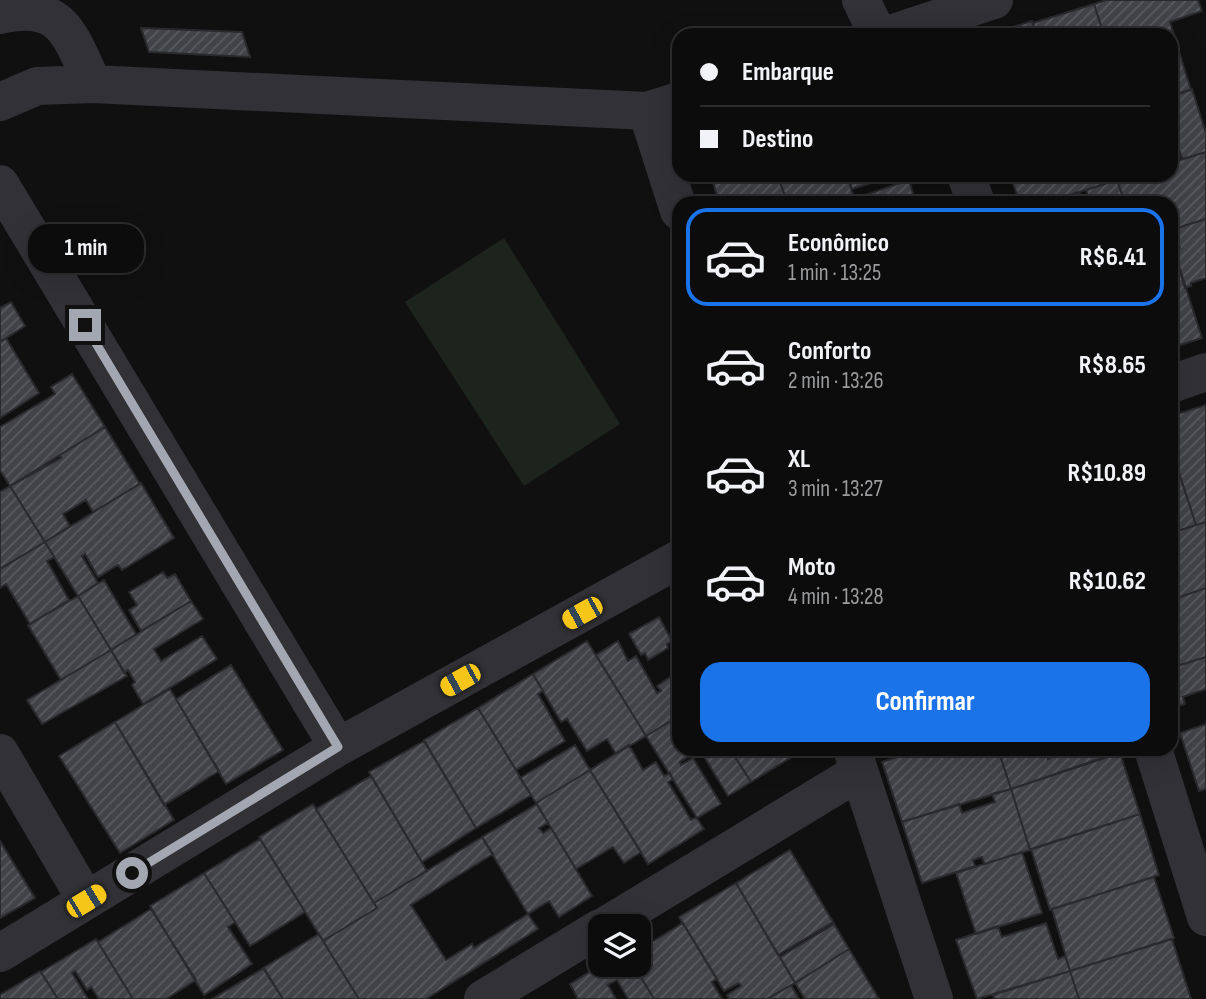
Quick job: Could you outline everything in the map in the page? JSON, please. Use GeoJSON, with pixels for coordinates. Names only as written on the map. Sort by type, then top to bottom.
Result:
{"type":"FeatureCollection","features":[{"type":"Feature","properties":{"kind":"street"},"geometry":{"type":"LineString","coordinates":[[861,0],[875,28]]}},
{"type":"Feature","properties":{"kind":"street"},"geometry":{"type":"LineString","coordinates":[[918,28],[994,0]]}},
{"type":"Feature","properties":{"kind":"street"},"geometry":{"type":"LineString","coordinates":[[0,15],[35,9],[55,16],[66,28],[93,84]]}},
{"type":"Feature","properties":{"kind":"street"},"geometry":{"type":"LineString","coordinates":[[0,102],[37,86],[93,84],[663,106],[672,165]]}},
{"type":"Feature","properties":{"kind":"street"},"geometry":{"type":"LineString","coordinates":[[0,184],[338,747]]}},
{"type":"Feature","properties":{"kind":"street"},"geometry":{"type":"LineString","coordinates":[[1178,382],[1206,372]]}},
{"type":"Feature","properties":{"kind":"street"},"geometry":{"type":"LineString","coordinates":[[0,953],[338,747],[672,563]]}},
{"type":"Feature","properties":{"kind":"street"},"geometry":{"type":"LineString","coordinates":[[0,753],[86,901]]}},
{"type":"Feature","properties":{"kind":"street"},"geometry":{"type":"LineString","coordinates":[[1155,756],[1206,917]]}},
{"type":"Feature","properties":{"kind":"street"},"geometry":{"type":"LineString","coordinates":[[622,914],[855,761],[934,999]]}},
{"type":"Feature","properties":{"kind":"street"},"geometry":{"type":"LineString","coordinates":[[483,999],[588,935]]}},
{"type":"Feature","properties":{"kind":"shaded area"},"geometry":{"type":"Polygon","coordinates":[[[504,238],[620,424],[524,486],[405,302],[504,238]]]}},
{"type":"Feature","properties":{"kind":"building"},"geometry":{"type":"Polygon","coordinates":[[[1106,0],[1198,0],[1202,11],[1170,22],[1172,28],[1102,28],[1094,4],[1106,0]]]}},
{"type":"Feature","properties":{"kind":"building"},"geometry":{"type":"Polygon","coordinates":[[[1094,4],[1102,28],[1034,28],[1033,23],[1094,4]]]}},
{"type":"Feature","properties":{"kind":"building"},"geometry":{"type":"Polygon","coordinates":[[[1032,21],[1034,28],[1010,28],[1032,21]]]}},
{"type":"Feature","properties":{"kind":"building"},"geometry":{"type":"Polygon","coordinates":[[[141,28],[242,32],[250,57],[149,52],[141,28]]]}},
{"type":"Feature","properties":{"kind":"building"},"geometry":{"type":"Polygon","coordinates":[[[1178,48],[1191,90],[1178,94],[1178,48]]]}},
{"type":"Feature","properties":{"kind":"building"},"geometry":{"type":"Polygon","coordinates":[[[1192,89],[1206,133],[1206,152],[1182,159],[1178,152],[1178,94],[1192,89]]]}},
{"type":"Feature","properties":{"kind":"building"},"geometry":{"type":"Polygon","coordinates":[[[1206,152],[1206,219],[1178,228],[1178,196],[1123,196],[1118,182],[1178,182],[1178,161],[1206,152]]]}},
{"type":"Feature","properties":{"kind":"building"},"geometry":{"type":"Polygon","coordinates":[[[713,182],[780,182],[785,196],[717,196],[713,182]]]}},
{"type":"Feature","properties":{"kind":"building"},"geometry":{"type":"Polygon","coordinates":[[[780,182],[849,182],[853,196],[785,196],[780,182]]]}},
{"type":"Feature","properties":{"kind":"building"},"geometry":{"type":"Polygon","coordinates":[[[850,182],[874,182],[852,189],[850,182]]]}},
{"type":"Feature","properties":{"kind":"building"},"geometry":{"type":"Polygon","coordinates":[[[910,182],[914,196],[862,196],[910,182]]]}},
{"type":"Feature","properties":{"kind":"building"},"geometry":{"type":"Polygon","coordinates":[[[1012,182],[1111,182],[1067,196],[1018,196],[1012,182]]]}},
{"type":"Feature","properties":{"kind":"building"},"geometry":{"type":"Polygon","coordinates":[[[1118,182],[1123,196],[1088,196],[1086,190],[1118,182]]]}},
{"type":"Feature","properties":{"kind":"building"},"geometry":{"type":"Polygon","coordinates":[[[1206,219],[1206,278],[1185,288],[1178,264],[1178,228],[1206,219]]]}},
{"type":"Feature","properties":{"kind":"building"},"geometry":{"type":"Polygon","coordinates":[[[1178,263],[1202,338],[1178,346],[1178,263]]]}},
{"type":"Feature","properties":{"kind":"building"},"geometry":{"type":"Polygon","coordinates":[[[11,302],[25,326],[0,342],[0,308],[11,302]]]}},
{"type":"Feature","properties":{"kind":"building"},"geometry":{"type":"Polygon","coordinates":[[[6,338],[39,393],[0,418],[0,342],[6,338]]]}},
{"type":"Feature","properties":{"kind":"building"},"geometry":{"type":"Polygon","coordinates":[[[72,374],[105,427],[10,486],[0,470],[0,427],[55,394],[51,387],[72,374]]]}},
{"type":"Feature","properties":{"kind":"building"},"geometry":{"type":"Polygon","coordinates":[[[1206,405],[1206,522],[1196,525],[1178,470],[1178,414],[1206,405]]]}},
{"type":"Feature","properties":{"kind":"building"},"geometry":{"type":"Polygon","coordinates":[[[105,427],[140,484],[93,512],[86,500],[63,514],[70,526],[45,542],[10,486],[61,458],[60,455],[105,427]]]}},
{"type":"Feature","properties":{"kind":"building"},"geometry":{"type":"Polygon","coordinates":[[[1178,470],[1196,525],[1178,531],[1178,470]]]}},
{"type":"Feature","properties":{"kind":"building"},"geometry":{"type":"Polygon","coordinates":[[[141,483],[174,538],[122,570],[118,565],[98,577],[85,554],[82,556],[98,583],[78,596],[45,542],[141,483]]]}},
{"type":"Feature","properties":{"kind":"building"},"geometry":{"type":"Polygon","coordinates":[[[10,486],[45,542],[0,569],[0,492],[10,486]]]}},
{"type":"Feature","properties":{"kind":"building"},"geometry":{"type":"Polygon","coordinates":[[[1206,522],[1206,588],[1178,598],[1178,531],[1206,522]]]}},
{"type":"Feature","properties":{"kind":"building"},"geometry":{"type":"Polygon","coordinates":[[[45,542],[54,557],[47,561],[69,600],[30,624],[6,584],[0,588],[0,569],[45,542]]]}},
{"type":"Feature","properties":{"kind":"building"},"geometry":{"type":"Polygon","coordinates":[[[163,572],[167,578],[175,574],[191,601],[141,631],[129,610],[137,605],[129,592],[163,572]]]}},
{"type":"Feature","properties":{"kind":"building"},"geometry":{"type":"Polygon","coordinates":[[[104,580],[136,634],[111,650],[78,596],[104,580]]]}},
{"type":"Feature","properties":{"kind":"building"},"geometry":{"type":"Polygon","coordinates":[[[1206,588],[1206,657],[1178,666],[1178,598],[1206,588]]]}},
{"type":"Feature","properties":{"kind":"building"},"geometry":{"type":"Polygon","coordinates":[[[78,596],[111,650],[61,680],[28,625],[78,596]]]}},
{"type":"Feature","properties":{"kind":"building"},"geometry":{"type":"Polygon","coordinates":[[[191,601],[203,619],[154,649],[161,661],[202,636],[217,659],[143,704],[132,685],[135,682],[128,670],[124,673],[111,650],[191,601]]]}},
{"type":"Feature","properties":{"kind":"building"},"geometry":{"type":"Polygon","coordinates":[[[659,617],[672,641],[667,644],[668,648],[648,660],[645,653],[641,655],[629,634],[659,617]]]}},
{"type":"Feature","properties":{"kind":"building"},"geometry":{"type":"Polygon","coordinates":[[[587,641],[646,736],[616,754],[607,739],[587,751],[567,719],[561,722],[533,674],[587,641]]]}},
{"type":"Feature","properties":{"kind":"building"},"geometry":{"type":"Polygon","coordinates":[[[618,641],[628,661],[636,656],[657,693],[661,691],[657,686],[672,676],[672,720],[646,736],[596,655],[618,641]]]}},
{"type":"Feature","properties":{"kind":"building"},"geometry":{"type":"Polygon","coordinates":[[[111,650],[127,676],[42,724],[27,700],[111,650]]]}},
{"type":"Feature","properties":{"kind":"building"},"geometry":{"type":"Polygon","coordinates":[[[1206,657],[1206,689],[1183,697],[1185,704],[1178,706],[1178,666],[1206,657]]]}},
{"type":"Feature","properties":{"kind":"building"},"geometry":{"type":"Polygon","coordinates":[[[231,665],[283,750],[226,784],[176,699],[231,665]]]}},
{"type":"Feature","properties":{"kind":"building"},"geometry":{"type":"Polygon","coordinates":[[[533,674],[543,691],[538,694],[565,741],[516,770],[478,708],[533,674]]]}},
{"type":"Feature","properties":{"kind":"building"},"geometry":{"type":"Polygon","coordinates":[[[170,689],[219,771],[164,805],[115,722],[170,689]]]}},
{"type":"Feature","properties":{"kind":"building"},"geometry":{"type":"Polygon","coordinates":[[[478,708],[531,795],[476,828],[424,740],[478,708]]]}},
{"type":"Feature","properties":{"kind":"building"},"geometry":{"type":"Polygon","coordinates":[[[672,720],[672,756],[690,756],[680,762],[681,765],[693,758],[721,804],[697,818],[646,736],[672,720]]]}},
{"type":"Feature","properties":{"kind":"building"},"geometry":{"type":"Polygon","coordinates":[[[115,722],[174,820],[120,853],[59,756],[115,722]]]}},
{"type":"Feature","properties":{"kind":"building"},"geometry":{"type":"Polygon","coordinates":[[[1206,724],[1206,789],[1199,791],[1180,733],[1206,724]]]}},
{"type":"Feature","properties":{"kind":"building"},"geometry":{"type":"Polygon","coordinates":[[[424,741],[476,828],[422,862],[369,772],[424,741]]]}},
{"type":"Feature","properties":{"kind":"building"},"geometry":{"type":"Polygon","coordinates":[[[575,745],[590,770],[536,803],[520,778],[575,745]]]}},
{"type":"Feature","properties":{"kind":"building"},"geometry":{"type":"Polygon","coordinates":[[[629,745],[643,770],[656,762],[664,776],[670,773],[673,779],[668,782],[691,820],[696,817],[704,829],[648,864],[590,770],[629,745]]]}},
{"type":"Feature","properties":{"kind":"building"},"geometry":{"type":"Polygon","coordinates":[[[704,756],[734,756],[751,782],[728,796],[704,756]]]}},
{"type":"Feature","properties":{"kind":"building"},"geometry":{"type":"Polygon","coordinates":[[[734,756],[794,756],[751,782],[734,756]]]}},
{"type":"Feature","properties":{"kind":"building"},"geometry":{"type":"Polygon","coordinates":[[[900,756],[1000,756],[1011,789],[902,822],[882,762],[900,756]]]}},
{"type":"Feature","properties":{"kind":"building"},"geometry":{"type":"Polygon","coordinates":[[[1000,756],[1047,756],[1048,759],[1049,756],[1101,756],[1102,758],[1011,789],[1000,756]]]}},
{"type":"Feature","properties":{"kind":"building"},"geometry":{"type":"Polygon","coordinates":[[[1111,756],[1121,756],[1140,814],[1030,850],[1011,789],[1111,756]]]}},
{"type":"Feature","properties":{"kind":"building"},"geometry":{"type":"Polygon","coordinates":[[[590,770],[641,852],[624,863],[613,847],[576,869],[536,803],[590,770]]]}},
{"type":"Feature","properties":{"kind":"building"},"geometry":{"type":"Polygon","coordinates":[[[371,776],[427,871],[374,903],[316,809],[371,776]]]}},
{"type":"Feature","properties":{"kind":"building"},"geometry":{"type":"Polygon","coordinates":[[[1011,789],[1030,850],[984,864],[982,857],[973,860],[975,866],[922,883],[902,822],[959,804],[962,813],[995,802],[992,794],[1011,789]]]}},
{"type":"Feature","properties":{"kind":"building"},"geometry":{"type":"Polygon","coordinates":[[[313,804],[377,908],[323,941],[259,837],[313,804]]]}},
{"type":"Feature","properties":{"kind":"building"},"geometry":{"type":"Polygon","coordinates":[[[537,804],[548,823],[539,828],[543,833],[551,828],[592,896],[559,917],[549,901],[528,914],[482,837],[537,804]]]}},
{"type":"Feature","properties":{"kind":"building"},"geometry":{"type":"Polygon","coordinates":[[[1140,814],[1159,875],[1050,910],[1031,849],[1140,814]]]}},
{"type":"Feature","properties":{"kind":"building"},"geometry":{"type":"Polygon","coordinates":[[[482,837],[493,854],[411,905],[446,960],[472,944],[474,948],[528,914],[538,929],[426,999],[359,999],[323,941],[377,908],[374,903],[482,837]]]}},
{"type":"Feature","properties":{"kind":"building"},"geometry":{"type":"Polygon","coordinates":[[[260,839],[305,912],[250,946],[204,873],[260,839]]]}},
{"type":"Feature","properties":{"kind":"building"},"geometry":{"type":"Polygon","coordinates":[[[0,841],[35,898],[0,918],[0,841]]]}},
{"type":"Feature","properties":{"kind":"building"},"geometry":{"type":"Polygon","coordinates":[[[790,850],[833,922],[778,955],[736,883],[790,850]]]}},
{"type":"Feature","properties":{"kind":"building"},"geometry":{"type":"Polygon","coordinates":[[[1022,852],[1042,913],[976,934],[956,873],[1022,852]]]}},
{"type":"Feature","properties":{"kind":"building"},"geometry":{"type":"Polygon","coordinates":[[[204,873],[235,922],[228,927],[252,964],[204,995],[150,906],[204,873]]]}},
{"type":"Feature","properties":{"kind":"building"},"geometry":{"type":"Polygon","coordinates":[[[1154,877],[1174,938],[1070,971],[1052,909],[1154,877]]]}},
{"type":"Feature","properties":{"kind":"building"},"geometry":{"type":"Polygon","coordinates":[[[736,883],[795,983],[767,999],[729,999],[727,995],[741,986],[739,983],[724,991],[679,917],[736,883]]]}},
{"type":"Feature","properties":{"kind":"building"},"geometry":{"type":"Polygon","coordinates":[[[151,909],[196,980],[166,999],[133,999],[98,942],[151,909]]]}},
{"type":"Feature","properties":{"kind":"building"},"geometry":{"type":"Polygon","coordinates":[[[683,923],[717,979],[712,982],[722,999],[654,999],[641,977],[651,977],[651,943],[683,923]]]}},
{"type":"Feature","properties":{"kind":"building"},"geometry":{"type":"Polygon","coordinates":[[[1046,923],[1058,959],[1065,956],[1070,971],[977,999],[956,940],[998,926],[1002,937],[1046,923]]]}},
{"type":"Feature","properties":{"kind":"building"},"geometry":{"type":"Polygon","coordinates":[[[834,924],[849,949],[795,983],[780,957],[834,924]]]}},
{"type":"Feature","properties":{"kind":"building"},"geometry":{"type":"Polygon","coordinates":[[[319,934],[359,999],[283,999],[263,968],[319,934]]]}},
{"type":"Feature","properties":{"kind":"building"},"geometry":{"type":"Polygon","coordinates":[[[96,939],[133,999],[99,999],[91,987],[87,990],[75,971],[72,973],[88,999],[58,999],[41,972],[96,939]]]}},
{"type":"Feature","properties":{"kind":"building"},"geometry":{"type":"Polygon","coordinates":[[[1172,939],[1191,999],[1079,999],[1070,971],[1172,939]]]}},
{"type":"Feature","properties":{"kind":"building"},"geometry":{"type":"Polygon","coordinates":[[[849,949],[879,999],[805,999],[795,983],[849,949]]]}},
{"type":"Feature","properties":{"kind":"building"},"geometry":{"type":"Polygon","coordinates":[[[264,968],[283,999],[212,999],[264,968]]]}},
{"type":"Feature","properties":{"kind":"building"},"geometry":{"type":"Polygon","coordinates":[[[40,971],[58,999],[0,999],[0,995],[40,971]]]}},
{"type":"Feature","properties":{"kind":"building"},"geometry":{"type":"Polygon","coordinates":[[[1070,971],[1079,999],[994,999],[993,995],[1070,971]]]}},
{"type":"Feature","properties":{"kind":"building"},"geometry":{"type":"Polygon","coordinates":[[[588,973],[588,977],[641,977],[654,999],[628,999],[617,980],[608,985],[616,999],[578,999],[570,984],[588,973]]]}},
{"type":"Feature","properties":{"kind":"building"},"geometry":{"type":"Polygon","coordinates":[[[791,985],[799,999],[767,999],[791,985]]]}},
{"type":"Feature","properties":{"kind":"route"},"geometry":{"type":"LineString","coordinates":[[85,325],[338,747],[132,873]]}}]}
